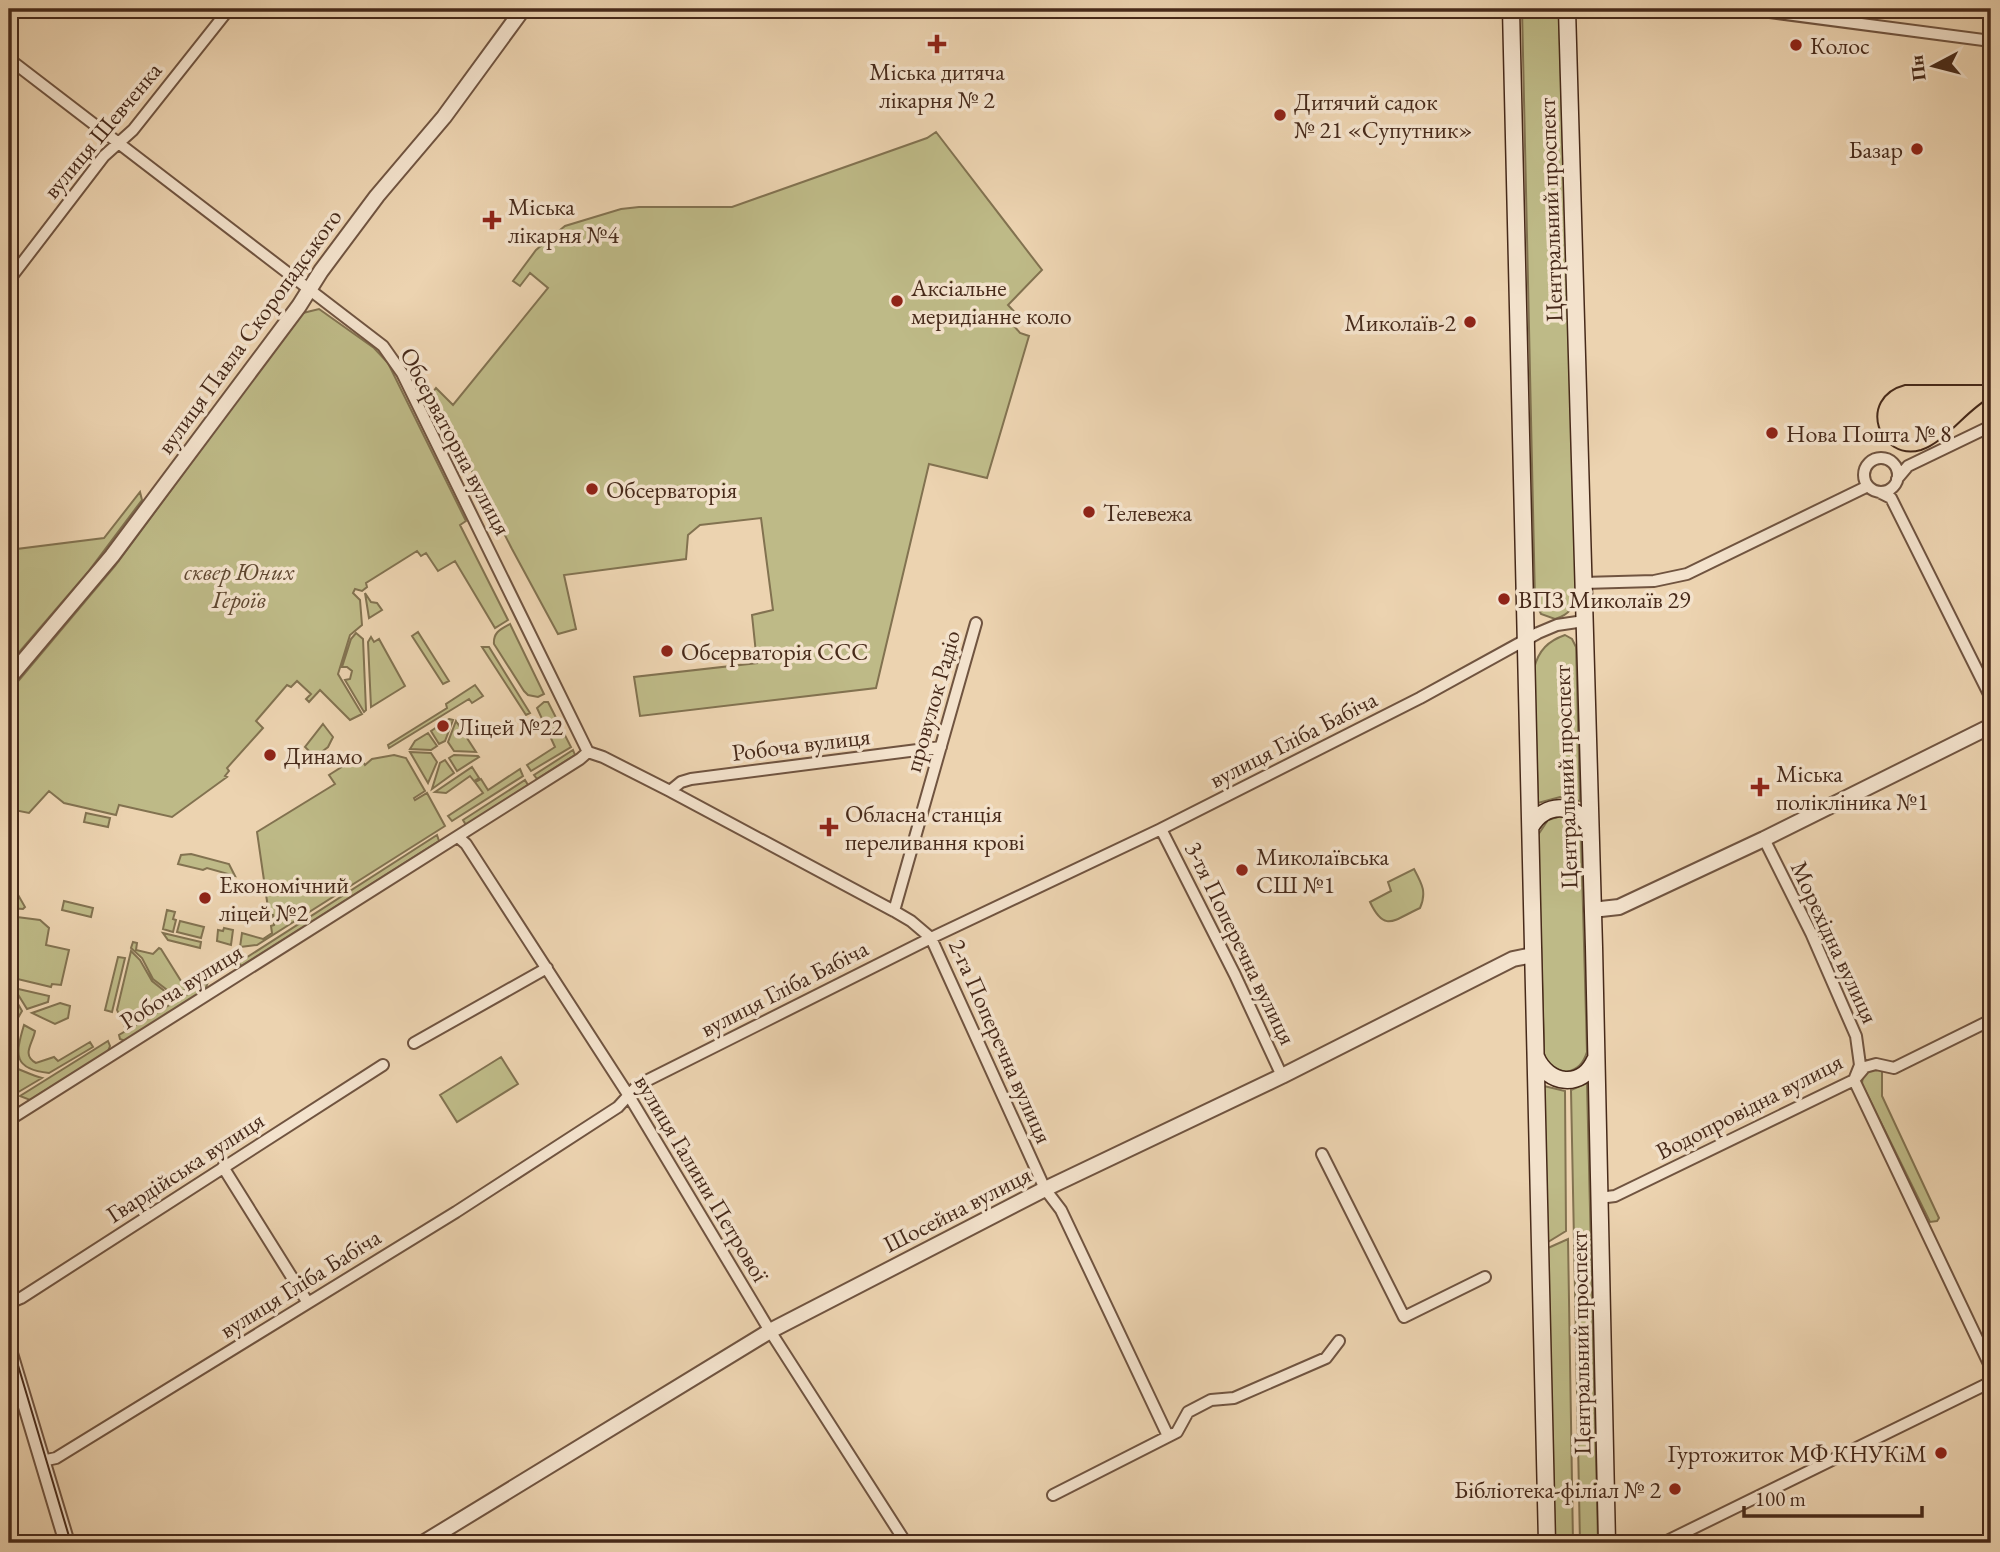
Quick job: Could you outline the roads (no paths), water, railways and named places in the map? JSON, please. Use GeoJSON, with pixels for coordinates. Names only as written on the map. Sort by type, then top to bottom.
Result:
{"type":"FeatureCollection","features":[{"type":"Feature","properties":{"kind":"main road","name":"Центральний проспект"},"geometry":{"type":"LineString","coordinates":[[1511,9],[1547,1543]]}},
{"type":"Feature","properties":{"kind":"main road","name":"Центральний проспект"},"geometry":{"type":"LineString","coordinates":[[1567,9],[1607,1543]]}},
{"type":"Feature","properties":{"kind":"main road"},"geometry":{"type":"LineString","coordinates":[[1531,827],[1543,813],[1560,807],[1577,812],[1589,825]]}},
{"type":"Feature","properties":{"kind":"main road"},"geometry":{"type":"LineString","coordinates":[[1536,1057],[1548,1075],[1567,1081],[1582,1077],[1595,1060]]}},
{"type":"Feature","properties":{"kind":"street","name":"вулиця Шевченка"},"geometry":{"type":"LineString","coordinates":[[9,279],[104,156],[133,130],[229,9]]}},
{"type":"Feature","properties":{"kind":"street","name":"вулиця Павла Скоропадського"},"geometry":{"type":"LineString","coordinates":[[9,678],[112,556],[377,196],[444,117],[523,9]]}},
{"type":"Feature","properties":{"kind":"street"},"geometry":{"type":"LineString","coordinates":[[1747,9],[1991,41]]}},
{"type":"Feature","properties":{"kind":"street"},"geometry":{"type":"LineString","coordinates":[[1840,22],[1843,9]]}},
{"type":"Feature","properties":{"kind":"street","name":"Обсерваторна вулиця"},"geometry":{"type":"LineString","coordinates":[[9,59],[383,346],[402,373],[588,752]]}},
{"type":"Feature","properties":{"kind":"street"},"geometry":{"type":"LineString","coordinates":[[1583,583],[1654,581],[1687,574],[1874,489],[1890,489],[1908,466],[1991,426]]}},
{"type":"Feature","properties":{"kind":"street"},"geometry":{"type":"LineString","coordinates":[[1908,466],[1878,458],[1868,464],[1864,476],[1874,489],[1891,498],[1991,698]]}},
{"type":"Feature","properties":{"kind":"street"},"geometry":{"type":"LineString","coordinates":[[1891,498],[1897,473],[1893,463]]}},
{"type":"Feature","properties":{"kind":"street","name":"вулиця Гліба Бабіча"},"geometry":{"type":"LineString","coordinates":[[43,1461],[56,1458],[456,1212],[618,1107],[638,1085],[931,938],[1161,829],[1409,704],[1557,625],[1584,621]]}},
{"type":"Feature","properties":{"kind":"street","name":"провулок Радіо"},"geometry":{"type":"LineString","coordinates":[[894,911],[976,623]]}},
{"type":"Feature","properties":{"kind":"street"},"geometry":{"type":"LineString","coordinates":[[1592,910],[1619,907],[1764,839],[1991,726]]}},
{"type":"Feature","properties":{"kind":"street","name":"Робоча вулиця"},"geometry":{"type":"LineString","coordinates":[[670,791],[681,782],[691,779],[941,747]]}},
{"type":"Feature","properties":{"kind":"street","name":"2-га Поперечна вулиця"},"geometry":{"type":"LineString","coordinates":[[588,752],[670,791],[894,911],[931,938],[1045,1189],[1061,1210],[1168,1436]]}},
{"type":"Feature","properties":{"kind":"street","name":"Робоча вулиця"},"geometry":{"type":"LineString","coordinates":[[9,1120],[588,752]]}},
{"type":"Feature","properties":{"kind":"street","name":"3-тя Поперечна вулиця"},"geometry":{"type":"LineString","coordinates":[[1161,829],[1235,975],[1282,1076]]}},
{"type":"Feature","properties":{"kind":"street","name":"вулиця Галини Петрової"},"geometry":{"type":"LineString","coordinates":[[458,836],[466,844],[629,1096],[770,1331],[906,1543]]}},
{"type":"Feature","properties":{"kind":"street","name":"Морехідна вулиця"},"geometry":{"type":"LineString","coordinates":[[1764,839],[1811,933],[1856,1036],[1860,1065],[1854,1080]]}},
{"type":"Feature","properties":{"kind":"street","name":"Шосейна вулиця"},"geometry":{"type":"LineString","coordinates":[[423,1543],[770,1331],[1045,1189],[1282,1076],[1513,959],[1533,955]]}},
{"type":"Feature","properties":{"kind":"street"},"geometry":{"type":"LineString","coordinates":[[414,1043],[547,968]]}},
{"type":"Feature","properties":{"kind":"street","name":"Водопровідна вулиця"},"geometry":{"type":"LineString","coordinates":[[1599,1198],[1615,1196],[1854,1080],[1865,1067],[1876,1064],[1894,1068],[1991,1020]]}},
{"type":"Feature","properties":{"kind":"street","name":"Гвардійська вулиця"},"geometry":{"type":"LineString","coordinates":[[9,1303],[21,1298],[383,1065]]}},
{"type":"Feature","properties":{"kind":"street"},"geometry":{"type":"LineString","coordinates":[[1854,1080],[1991,1368]]}},
{"type":"Feature","properties":{"kind":"street"},"geometry":{"type":"LineString","coordinates":[[1322,1154],[1404,1317],[1485,1278]]}},
{"type":"Feature","properties":{"kind":"street"},"geometry":{"type":"LineString","coordinates":[[223,1167],[308,1303]]}},
{"type":"Feature","properties":{"kind":"street"},"geometry":{"type":"LineString","coordinates":[[1052,1495],[1177,1432],[1188,1412],[1212,1400],[1234,1398],[1326,1358],[1339,1341]]}},
{"type":"Feature","properties":{"kind":"street"},"geometry":{"type":"LineString","coordinates":[[9,1350],[67,1543]]}},
{"type":"Feature","properties":{"kind":"street"},"geometry":{"type":"LineString","coordinates":[[1663,1543],[1991,1382]]}},
{"type":"Feature","properties":{"kind":"tram line"},"geometry":{"type":"LineString","coordinates":[[1991,385],[1905,385],[1890,392],[1881,402],[1877,414],[1879,427],[1894,447],[1906,451],[1921,450],[1939,440],[1973,409],[1991,397]]}},
{"type":"Feature","properties":{"kind":"tram line"},"geometry":{"type":"LineString","coordinates":[[9,1335],[71,1543]]}},
{"type":"Feature","properties":{"kind":"place","name":"Міська дитяча лікарня № 2"},"geometry":{"type":"Point","coordinates":[937,44]}},
{"type":"Feature","properties":{"kind":"place","name":"Колос"},"geometry":{"type":"Point","coordinates":[1796,45]}},
{"type":"Feature","properties":{"kind":"place","name":"Дитячий садок № 21 «Супутник»"},"geometry":{"type":"Point","coordinates":[1280,115]}},
{"type":"Feature","properties":{"kind":"place","name":"Базар"},"geometry":{"type":"Point","coordinates":[1917,149]}},
{"type":"Feature","properties":{"kind":"place","name":"Міська лікарня №4"},"geometry":{"type":"Point","coordinates":[492,220]}},
{"type":"Feature","properties":{"kind":"place","name":"Аксіальне меридіанне коло"},"geometry":{"type":"Point","coordinates":[897,301]}},
{"type":"Feature","properties":{"kind":"place","name":"Миколаїв-2"},"geometry":{"type":"Point","coordinates":[1470,322]}},
{"type":"Feature","properties":{"kind":"place","name":"Нова Пошта № 8"},"geometry":{"type":"Point","coordinates":[1772,433]}},
{"type":"Feature","properties":{"kind":"place","name":"Обсерваторія"},"geometry":{"type":"Point","coordinates":[592,489]}},
{"type":"Feature","properties":{"kind":"place","name":"Телевежа"},"geometry":{"type":"Point","coordinates":[1089,512]}},
{"type":"Feature","properties":{"kind":"place","name":"ВПЗ Миколаїв 29"},"geometry":{"type":"Point","coordinates":[1504,599]}},
{"type":"Feature","properties":{"kind":"place","name":"Обсерваторія ССС"},"geometry":{"type":"Point","coordinates":[667,651]}},
{"type":"Feature","properties":{"kind":"place","name":"Ліцей №22"},"geometry":{"type":"Point","coordinates":[443,726]}},
{"type":"Feature","properties":{"kind":"place","name":"Динамо"},"geometry":{"type":"Point","coordinates":[270,755]}},
{"type":"Feature","properties":{"kind":"place","name":"Міська полікліника №1"},"geometry":{"type":"Point","coordinates":[1760,787]}},
{"type":"Feature","properties":{"kind":"place","name":"Обласна станція переливання крові"},"geometry":{"type":"Point","coordinates":[829,827]}},
{"type":"Feature","properties":{"kind":"place","name":"Миколаївська СШ №1"},"geometry":{"type":"Point","coordinates":[1242,870]}},
{"type":"Feature","properties":{"kind":"place","name":"Економічний ліцей №2"},"geometry":{"type":"Point","coordinates":[205,898]}},
{"type":"Feature","properties":{"kind":"place","name":"Гуртожиток МФ КНУКіМ"},"geometry":{"type":"Point","coordinates":[1941,1453]}},
{"type":"Feature","properties":{"kind":"place","name":"Бібліотека-філіал № 2"},"geometry":{"type":"Point","coordinates":[1675,1489]}},
{"type":"Feature","properties":{"kind":"park label","name":"сквер Юних Героїв"},"geometry":{"type":"Point","coordinates":[239,585]}}]}
